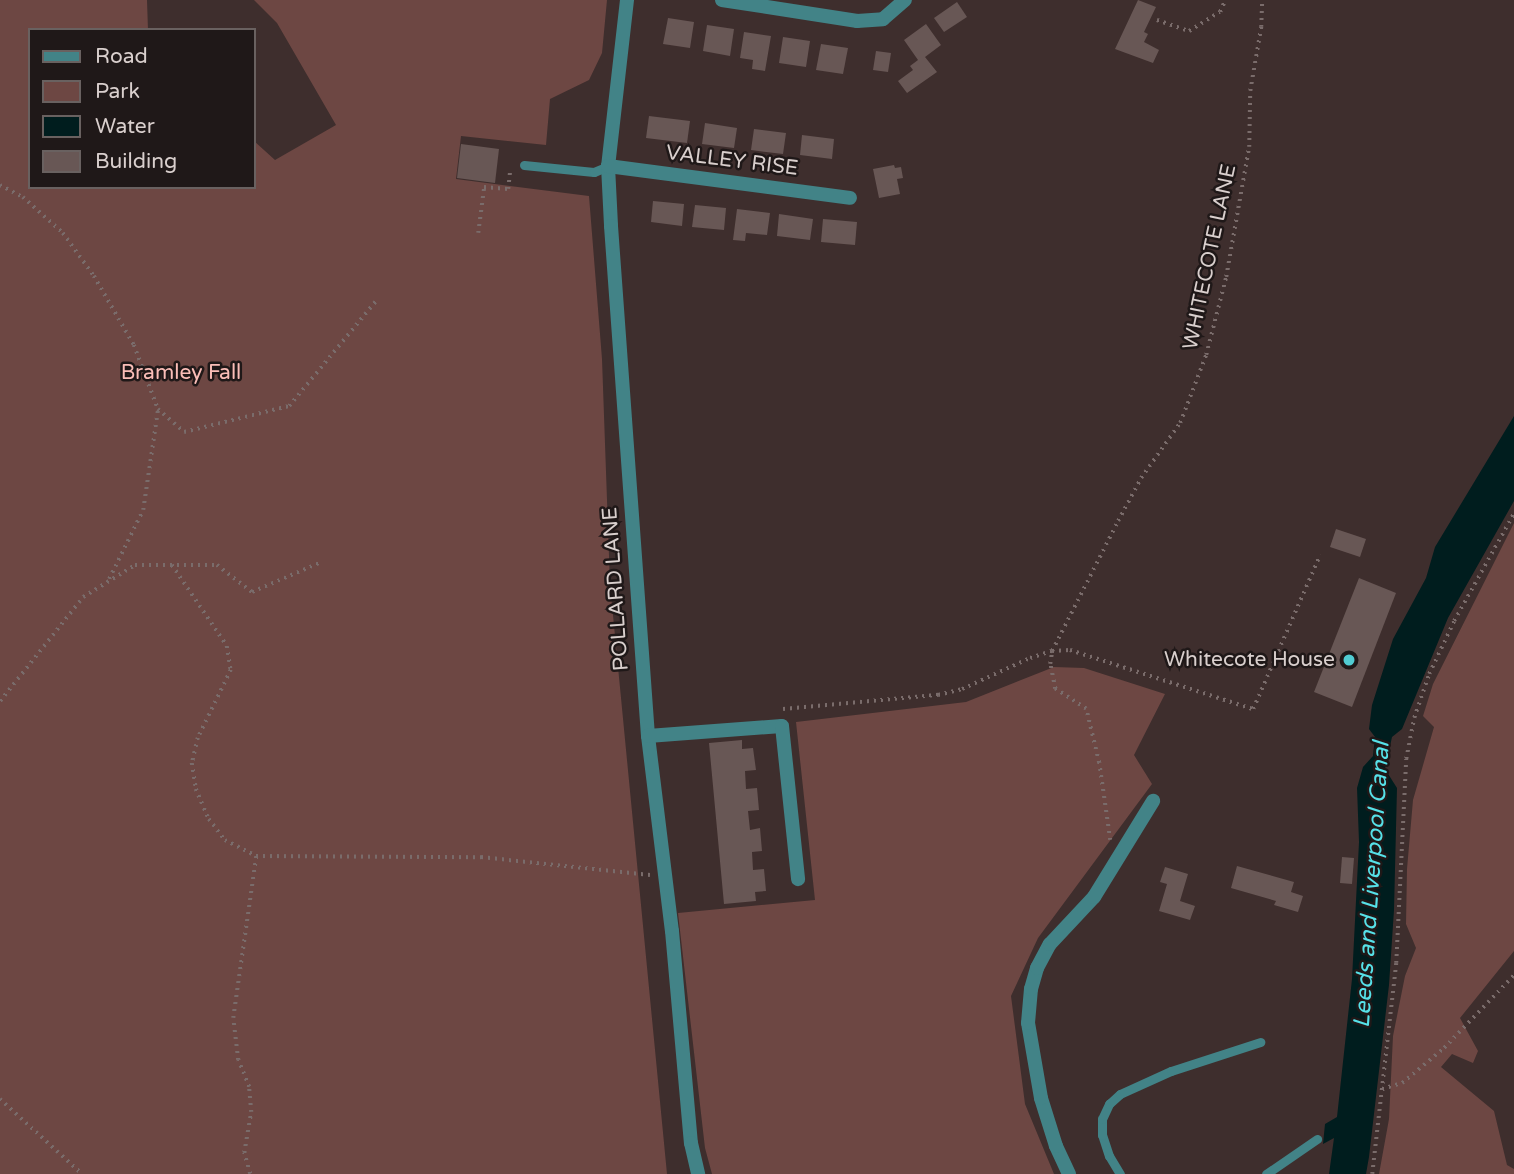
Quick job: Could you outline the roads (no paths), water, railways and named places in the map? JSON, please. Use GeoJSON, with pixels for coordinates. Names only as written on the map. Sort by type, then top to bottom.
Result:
{"type":"FeatureCollection","features":[{"type":"Feature","properties":{"kind":"street","name":"POLLARD LANE"},"geometry":{"type":"LineString","coordinates":[[627,0],[608,166],[648,736],[666,877],[691,1143],[698,1174]]}},
{"type":"Feature","properties":{"kind":"street"},"geometry":{"type":"LineString","coordinates":[[722,0],[857,21],[883,19],[905,0]]}},
{"type":"Feature","properties":{"kind":"street","name":"VALLEY RISE"},"geometry":{"type":"LineString","coordinates":[[608,166],[850,198]]}},
{"type":"Feature","properties":{"kind":"street"},"geometry":{"type":"LineString","coordinates":[[648,736],[782,726],[798,879]]}},
{"type":"Feature","properties":{"kind":"street"},"geometry":{"type":"LineString","coordinates":[[1069,1174],[1056,1146],[1041,1098],[1028,1023],[1031,989],[1037,968],[1050,944],[1094,897],[1153,801]]}},
{"type":"Feature","properties":{"kind":"lane"},"geometry":{"type":"LineString","coordinates":[[524,165],[593,172],[608,166]]}},
{"type":"Feature","properties":{"kind":"lane"},"geometry":{"type":"LineString","coordinates":[[1120,1174],[1109,1156],[1102,1135],[1102,1119],[1109,1104],[1120,1094],[1171,1072],[1259,1042]]}},
{"type":"Feature","properties":{"kind":"lane"},"geometry":{"type":"LineString","coordinates":[[1266,1174],[1317,1139]]}},
{"type":"Feature","properties":{"kind":"water","name":"Leeds and Liverpool Canal"},"geometry":{"type":"Polygon","coordinates":[[[1514,416],[1514,501],[1448,618],[1402,729],[1392,737],[1385,769],[1397,788],[1394,910],[1389,985],[1369,1157],[1366,1174],[1329,1174],[1334,1138],[1323,1144],[1325,1124],[1337,1117],[1352,979],[1359,842],[1357,788],[1363,767],[1373,756],[1375,737],[1369,729],[1372,705],[1393,639],[1426,578],[1435,547],[1514,416]]]}},
{"type":"Feature","properties":{"kind":"place","name":"Whitecote House"},"geometry":{"type":"Point","coordinates":[1349,660]}},
{"type":"Feature","properties":{"kind":"park label","name":"Bramley Fall"},"geometry":{"type":"Point","coordinates":[181,373]}}]}
